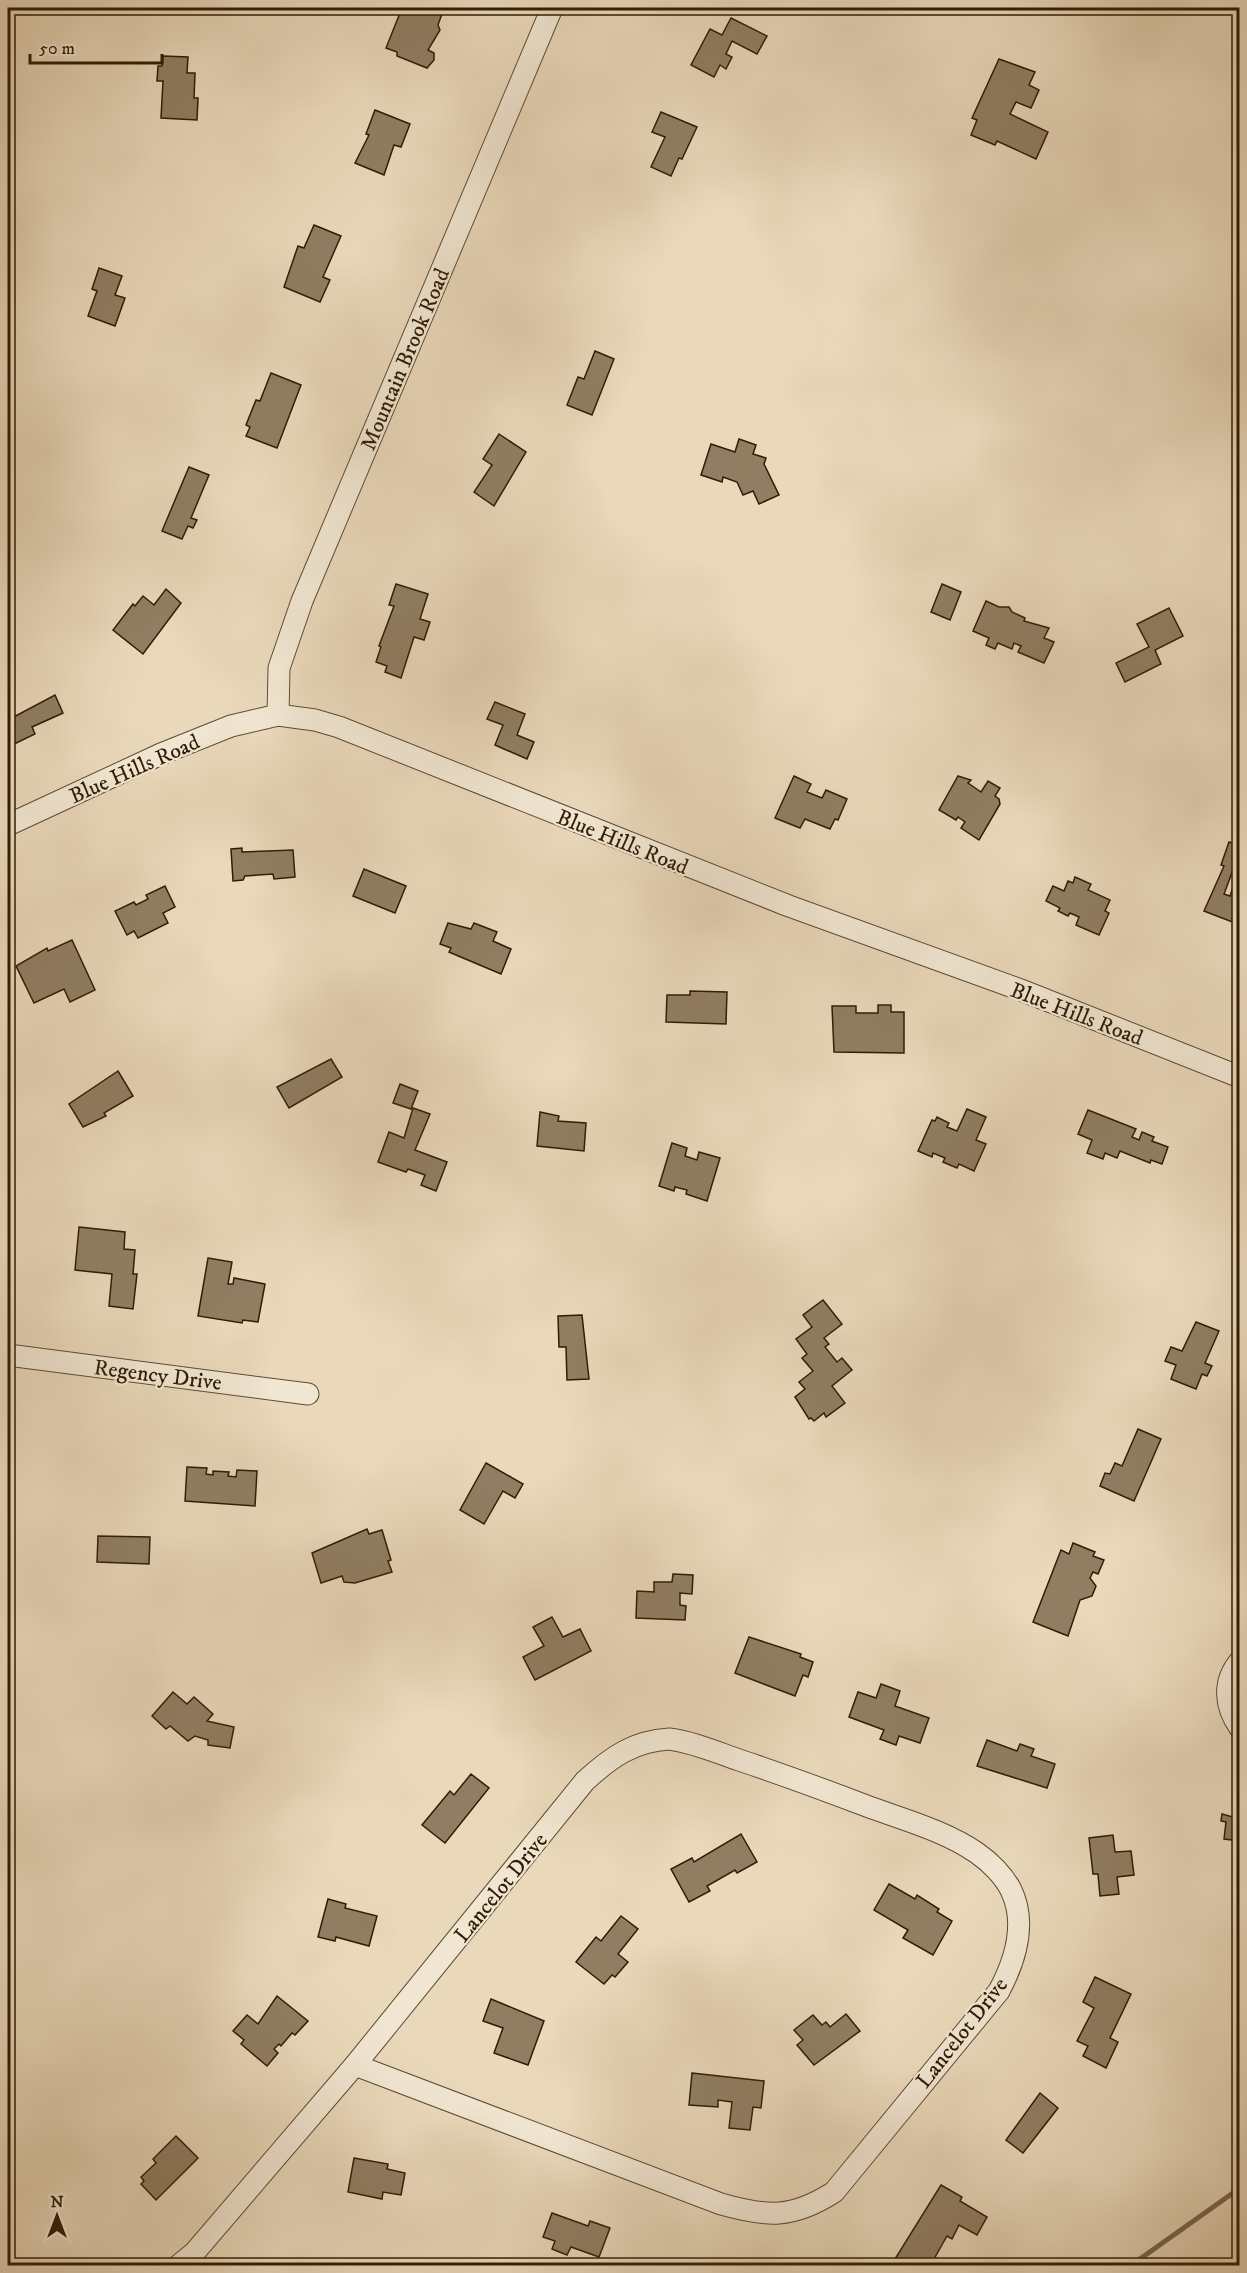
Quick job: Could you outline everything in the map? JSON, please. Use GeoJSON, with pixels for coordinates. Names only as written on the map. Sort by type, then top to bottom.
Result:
{"type":"FeatureCollection","features":[{"type":"Feature","properties":{"kind":"street","name":"Mountain Brook Road"},"geometry":{"type":"LineString","coordinates":[[278,715],[279,668],[302,601],[552,8]]}},
{"type":"Feature","properties":{"kind":"street","name":"Blue Hills Road"},"geometry":{"type":"LineString","coordinates":[[8,825],[191,741],[239,724],[278,715],[315,720],[339,727],[758,894],[1021,990],[1239,1077]]}},
{"type":"Feature","properties":{"kind":"street","name":"Regency Drive"},"geometry":{"type":"LineString","coordinates":[[8,1355],[308,1394]]}},
{"type":"Feature","properties":{"kind":"street"},"geometry":{"type":"LineString","coordinates":[[1239,1661],[1228,1683],[1227,1700],[1239,1728]]}},
{"type":"Feature","properties":{"kind":"street","name":"Lancelot Drive"},"geometry":{"type":"LineString","coordinates":[[178,2265],[194,2253],[355,2065],[585,1781],[604,1763],[637,1744],[669,1739],[694,1744],[944,1836],[977,1853],[989,1863],[1011,1891],[1016,1908],[1018,1941],[999,1991],[834,2192],[798,2211],[775,2215],[756,2214],[721,2204],[355,2065]]}},
{"type":"Feature","properties":{"kind":"building"},"geometry":{"type":"Polygon","coordinates":[[[402,8],[444,8],[438,25],[440,30],[428,50],[434,53],[434,60],[427,68],[397,56],[397,52],[386,48],[402,8]]]}},
{"type":"Feature","properties":{"kind":"building"},"geometry":{"type":"Polygon","coordinates":[[[731,18],[767,36],[757,54],[732,41],[726,54],[732,57],[726,69],[720,65],[714,77],[691,65],[710,29],[722,35],[731,18]]]}},
{"type":"Feature","properties":{"kind":"building"},"geometry":{"type":"Polygon","coordinates":[[[163,56],[188,57],[187,73],[195,73],[194,98],[198,98],[197,120],[161,118],[163,81],[157,81],[158,66],[162,66],[163,56]]]}},
{"type":"Feature","properties":{"kind":"building"},"geometry":{"type":"Polygon","coordinates":[[[999,59],[1035,72],[1029,85],[1039,90],[1031,108],[1016,102],[1010,114],[1048,132],[1036,159],[997,141],[995,145],[971,135],[977,120],[972,118],[999,59]]]}},
{"type":"Feature","properties":{"kind":"building"},"geometry":{"type":"Polygon","coordinates":[[[375,110],[410,124],[401,147],[394,145],[384,175],[355,163],[369,135],[366,134],[375,110]]]}},
{"type":"Feature","properties":{"kind":"building"},"geometry":{"type":"Polygon","coordinates":[[[661,112],[697,127],[671,176],[651,167],[665,137],[652,132],[661,112]]]}},
{"type":"Feature","properties":{"kind":"building"},"geometry":{"type":"Polygon","coordinates":[[[314,225],[341,236],[323,277],[330,280],[320,302],[284,287],[298,246],[304,248],[314,225]]]}},
{"type":"Feature","properties":{"kind":"building"},"geometry":{"type":"Polygon","coordinates":[[[99,268],[122,276],[115,295],[125,298],[115,326],[88,316],[97,291],[92,289],[99,268]]]}},
{"type":"Feature","properties":{"kind":"building"},"geometry":{"type":"Polygon","coordinates":[[[595,351],[614,359],[592,415],[567,405],[578,377],[584,379],[595,351]]]}},
{"type":"Feature","properties":{"kind":"building"},"geometry":{"type":"Polygon","coordinates":[[[271,373],[301,385],[277,448],[246,436],[250,427],[246,425],[256,400],[260,401],[271,373]]]}},
{"type":"Feature","properties":{"kind":"building"},"geometry":{"type":"Polygon","coordinates":[[[499,434],[526,452],[494,506],[474,492],[492,465],[483,459],[499,434]]]}},
{"type":"Feature","properties":{"kind":"building"},"geometry":{"type":"Polygon","coordinates":[[[739,439],[756,445],[753,454],[766,458],[764,464],[779,495],[759,504],[753,491],[743,495],[737,482],[723,477],[722,482],[701,475],[711,444],[735,452],[739,439]]]}},
{"type":"Feature","properties":{"kind":"building"},"geometry":{"type":"Polygon","coordinates":[[[189,467],[209,475],[191,518],[197,520],[193,528],[188,526],[182,539],[162,531],[189,467]]]}},
{"type":"Feature","properties":{"kind":"building"},"geometry":{"type":"Polygon","coordinates":[[[396,584],[428,594],[420,619],[430,622],[424,640],[414,637],[401,678],[385,672],[387,666],[376,662],[381,647],[379,646],[394,606],[389,605],[396,584]]]}},
{"type":"Feature","properties":{"kind":"building"},"geometry":{"type":"Polygon","coordinates":[[[942,584],[961,592],[950,620],[931,612],[942,584]]]}},
{"type":"Feature","properties":{"kind":"building"},"geometry":{"type":"Polygon","coordinates":[[[166,589],[181,603],[143,654],[113,630],[133,604],[135,606],[143,596],[154,605],[166,589]]]}},
{"type":"Feature","properties":{"kind":"building"},"geometry":{"type":"Polygon","coordinates":[[[986,601],[999,607],[1009,607],[1012,612],[1025,618],[1024,621],[1049,628],[1044,638],[1054,642],[1044,663],[1018,652],[1021,646],[1014,643],[1012,649],[998,643],[995,649],[986,645],[989,638],[973,631],[986,601]]]}},
{"type":"Feature","properties":{"kind":"building"},"geometry":{"type":"Polygon","coordinates":[[[1169,608],[1183,636],[1155,650],[1161,664],[1125,682],[1116,663],[1149,647],[1137,624],[1169,608]]]}},
{"type":"Feature","properties":{"kind":"building"},"geometry":{"type":"Polygon","coordinates":[[[55,695],[63,713],[32,727],[35,734],[8,747],[8,720],[55,695]]]}},
{"type":"Feature","properties":{"kind":"building"},"geometry":{"type":"Polygon","coordinates":[[[495,702],[525,714],[517,735],[534,742],[527,759],[495,745],[503,725],[487,719],[495,702]]]}},
{"type":"Feature","properties":{"kind":"building"},"geometry":{"type":"Polygon","coordinates":[[[794,776],[811,784],[807,792],[822,798],[826,790],[847,799],[838,820],[835,819],[830,829],[805,819],[800,828],[775,818],[794,776]]]}},
{"type":"Feature","properties":{"kind":"building"},"geometry":{"type":"Polygon","coordinates":[[[958,776],[971,780],[968,783],[981,792],[988,781],[1000,788],[995,796],[999,799],[1000,804],[979,840],[961,828],[965,822],[958,817],[956,820],[939,810],[958,776]]]}},
{"type":"Feature","properties":{"kind":"building"},"geometry":{"type":"Polygon","coordinates":[[[1229,842],[1240,845],[1240,872],[1233,870],[1224,894],[1230,896],[1233,887],[1240,889],[1240,925],[1204,911],[1224,866],[1221,865],[1229,842]]]}},
{"type":"Feature","properties":{"kind":"building"},"geometry":{"type":"Polygon","coordinates":[[[242,848],[242,852],[293,850],[295,877],[274,879],[273,874],[245,876],[243,880],[233,881],[231,849],[242,848]]]}},
{"type":"Feature","properties":{"kind":"building"},"geometry":{"type":"Polygon","coordinates":[[[364,869],[406,886],[395,913],[353,896],[364,869]]]}},
{"type":"Feature","properties":{"kind":"building"},"geometry":{"type":"Polygon","coordinates":[[[1075,877],[1091,884],[1088,890],[1110,900],[1105,911],[1109,913],[1099,935],[1076,925],[1079,917],[1070,913],[1068,916],[1058,911],[1060,908],[1046,901],[1053,886],[1064,891],[1068,881],[1073,883],[1075,877]]]}},
{"type":"Feature","properties":{"kind":"building"},"geometry":{"type":"Polygon","coordinates":[[[165,886],[175,907],[163,913],[168,923],[138,938],[134,931],[127,935],[115,911],[134,902],[136,905],[148,899],[146,895],[165,886]]]}},
{"type":"Feature","properties":{"kind":"building"},"geometry":{"type":"Polygon","coordinates":[[[448,923],[471,929],[474,923],[497,932],[493,941],[511,949],[501,974],[449,952],[451,948],[440,944],[448,923]]]}},
{"type":"Feature","properties":{"kind":"building"},"geometry":{"type":"Polygon","coordinates":[[[72,940],[95,990],[70,1002],[64,989],[34,1003],[16,966],[47,948],[48,951],[72,940]]]}},
{"type":"Feature","properties":{"kind":"building"},"geometry":{"type":"Polygon","coordinates":[[[690,991],[727,992],[726,1024],[666,1022],[667,995],[690,995],[690,991]]]}},
{"type":"Feature","properties":{"kind":"building"},"geometry":{"type":"Polygon","coordinates":[[[878,1005],[891,1005],[891,1012],[904,1012],[904,1053],[834,1052],[832,1006],[856,1006],[856,1013],[878,1013],[878,1005]]]}},
{"type":"Feature","properties":{"kind":"building"},"geometry":{"type":"Polygon","coordinates":[[[331,1059],[342,1077],[289,1108],[277,1087],[331,1059]]]}},
{"type":"Feature","properties":{"kind":"building"},"geometry":{"type":"Polygon","coordinates":[[[118,1071],[133,1096],[104,1113],[106,1116],[83,1127],[69,1104],[118,1071]]]}},
{"type":"Feature","properties":{"kind":"building"},"geometry":{"type":"Polygon","coordinates":[[[400,1084],[418,1091],[411,1109],[393,1103],[400,1084]]]}},
{"type":"Feature","properties":{"kind":"building"},"geometry":{"type":"Polygon","coordinates":[[[413,1108],[430,1114],[415,1150],[447,1162],[436,1191],[421,1185],[425,1175],[408,1169],[406,1172],[378,1162],[389,1132],[404,1138],[413,1108]]]}},
{"type":"Feature","properties":{"kind":"building"},"geometry":{"type":"Polygon","coordinates":[[[967,1109],[986,1117],[976,1140],[986,1144],[974,1171],[959,1164],[957,1168],[943,1162],[945,1158],[933,1153],[932,1157],[918,1151],[932,1120],[935,1121],[937,1117],[949,1123],[947,1127],[957,1131],[967,1109]]]}},
{"type":"Feature","properties":{"kind":"building"},"geometry":{"type":"Polygon","coordinates":[[[1088,1110],[1136,1129],[1132,1137],[1139,1140],[1142,1132],[1154,1137],[1152,1141],[1168,1147],[1162,1164],[1151,1160],[1150,1163],[1120,1151],[1117,1158],[1105,1153],[1103,1159],[1087,1153],[1092,1140],[1078,1134],[1088,1110]]]}},
{"type":"Feature","properties":{"kind":"building"},"geometry":{"type":"Polygon","coordinates":[[[540,1112],[559,1116],[558,1121],[586,1123],[584,1151],[537,1146],[540,1112]]]}},
{"type":"Feature","properties":{"kind":"building"},"geometry":{"type":"Polygon","coordinates":[[[672,1143],[687,1148],[685,1156],[697,1160],[699,1152],[720,1158],[707,1201],[686,1194],[687,1190],[675,1187],[674,1191],[659,1186],[672,1143]]]}},
{"type":"Feature","properties":{"kind":"building"},"geometry":{"type":"Polygon","coordinates":[[[79,1227],[125,1232],[124,1249],[135,1250],[133,1274],[137,1274],[133,1309],[109,1306],[112,1274],[75,1270],[79,1227]]]}},
{"type":"Feature","properties":{"kind":"building"},"geometry":{"type":"Polygon","coordinates":[[[208,1258],[232,1262],[228,1284],[233,1284],[234,1278],[265,1284],[258,1322],[243,1320],[242,1323],[198,1316],[208,1258]]]}},
{"type":"Feature","properties":{"kind":"building"},"geometry":{"type":"Polygon","coordinates":[[[823,1300],[842,1324],[824,1338],[829,1344],[825,1347],[837,1362],[842,1358],[852,1370],[832,1386],[845,1403],[826,1417],[824,1413],[814,1421],[809,1419],[795,1397],[805,1389],[799,1382],[813,1371],[802,1358],[807,1354],[796,1339],[812,1327],[803,1315],[823,1300]]]}},
{"type":"Feature","properties":{"kind":"building"},"geometry":{"type":"Polygon","coordinates":[[[582,1315],[589,1379],[567,1380],[566,1347],[559,1347],[558,1316],[582,1315]]]}},
{"type":"Feature","properties":{"kind":"building"},"geometry":{"type":"Polygon","coordinates":[[[1196,1322],[1219,1331],[1205,1363],[1212,1366],[1207,1376],[1202,1374],[1196,1389],[1171,1379],[1176,1365],[1165,1361],[1171,1347],[1182,1351],[1196,1322]]]}},
{"type":"Feature","properties":{"kind":"building"},"geometry":{"type":"Polygon","coordinates":[[[1138,1429],[1161,1439],[1134,1501],[1100,1486],[1105,1473],[1110,1474],[1115,1463],[1122,1466],[1138,1429]]]}},
{"type":"Feature","properties":{"kind":"building"},"geometry":{"type":"Polygon","coordinates":[[[486,1463],[523,1484],[515,1498],[503,1491],[484,1524],[460,1510],[486,1463]]]}},
{"type":"Feature","properties":{"kind":"building"},"geometry":{"type":"Polygon","coordinates":[[[187,1467],[207,1468],[206,1474],[213,1475],[213,1471],[229,1472],[228,1476],[236,1477],[237,1470],[257,1471],[255,1506],[185,1501],[187,1467]]]}},
{"type":"Feature","properties":{"kind":"building"},"geometry":{"type":"Polygon","coordinates":[[[367,1529],[369,1534],[382,1530],[391,1560],[388,1561],[392,1572],[355,1583],[344,1582],[342,1576],[321,1583],[312,1553],[367,1529]]]}},
{"type":"Feature","properties":{"kind":"building"},"geometry":{"type":"Polygon","coordinates":[[[98,1536],[150,1537],[149,1564],[97,1562],[98,1536]]]}},
{"type":"Feature","properties":{"kind":"building"},"geometry":{"type":"Polygon","coordinates":[[[1073,1543],[1095,1552],[1093,1556],[1104,1560],[1098,1574],[1093,1572],[1090,1578],[1096,1586],[1092,1596],[1080,1600],[1068,1636],[1033,1622],[1061,1550],[1069,1554],[1073,1543]]]}},
{"type":"Feature","properties":{"kind":"building"},"geometry":{"type":"Polygon","coordinates":[[[673,1574],[693,1575],[692,1594],[680,1593],[680,1605],[686,1606],[685,1620],[636,1618],[637,1591],[654,1592],[654,1582],[672,1582],[673,1574]]]}},
{"type":"Feature","properties":{"kind":"building"},"geometry":{"type":"Polygon","coordinates":[[[552,1617],[563,1637],[580,1629],[591,1651],[535,1680],[523,1657],[544,1646],[533,1627],[552,1617]]]}},
{"type":"Feature","properties":{"kind":"building"},"geometry":{"type":"Polygon","coordinates":[[[749,1637],[801,1654],[800,1657],[813,1662],[808,1677],[803,1675],[795,1696],[735,1673],[749,1637]]]}},
{"type":"Feature","properties":{"kind":"building"},"geometry":{"type":"Polygon","coordinates":[[[881,1684],[900,1691],[895,1706],[929,1718],[920,1743],[899,1736],[896,1745],[880,1739],[884,1730],[849,1717],[858,1692],[876,1698],[881,1684]]]}},
{"type":"Feature","properties":{"kind":"building"},"geometry":{"type":"Polygon","coordinates":[[[173,1692],[187,1704],[194,1697],[213,1714],[207,1721],[234,1727],[230,1748],[208,1745],[208,1740],[195,1736],[188,1741],[170,1726],[166,1729],[152,1716],[173,1692]]]}},
{"type":"Feature","properties":{"kind":"building"},"geometry":{"type":"Polygon","coordinates":[[[987,1740],[1017,1751],[1020,1744],[1034,1749],[1031,1756],[1055,1764],[1047,1788],[977,1766],[987,1740]]]}},
{"type":"Feature","properties":{"kind":"building"},"geometry":{"type":"Polygon","coordinates":[[[471,1774],[489,1788],[445,1843],[422,1825],[450,1791],[454,1795],[471,1774]]]}},
{"type":"Feature","properties":{"kind":"building"},"geometry":{"type":"Polygon","coordinates":[[[1222,1814],[1240,1819],[1240,1841],[1224,1839],[1226,1822],[1221,1821],[1222,1814]]]}},
{"type":"Feature","properties":{"kind":"building"},"geometry":{"type":"Polygon","coordinates":[[[741,1834],[757,1862],[737,1873],[735,1870],[707,1886],[710,1891],[689,1902],[671,1869],[692,1858],[694,1862],[741,1834]]]}},
{"type":"Feature","properties":{"kind":"building"},"geometry":{"type":"Polygon","coordinates":[[[1113,1835],[1115,1852],[1131,1851],[1134,1875],[1117,1877],[1119,1894],[1100,1896],[1098,1874],[1093,1874],[1089,1838],[1113,1835]]]}},
{"type":"Feature","properties":{"kind":"building"},"geometry":{"type":"Polygon","coordinates":[[[889,1884],[915,1899],[917,1895],[939,1909],[937,1912],[952,1921],[933,1955],[903,1938],[908,1930],[874,1910],[889,1884]]]}},
{"type":"Feature","properties":{"kind":"building"},"geometry":{"type":"Polygon","coordinates":[[[328,1899],[346,1904],[345,1908],[377,1916],[369,1946],[336,1937],[335,1941],[318,1937],[328,1899]]]}},
{"type":"Feature","properties":{"kind":"building"},"geometry":{"type":"Polygon","coordinates":[[[621,1916],[638,1929],[618,1954],[628,1962],[615,1977],[612,1975],[604,1984],[576,1962],[596,1937],[601,1941],[621,1916]]]}},
{"type":"Feature","properties":{"kind":"building"},"geometry":{"type":"Polygon","coordinates":[[[1095,1977],[1131,1994],[1110,2038],[1118,2042],[1106,2068],[1083,2056],[1088,2046],[1077,2041],[1094,2008],[1083,2002],[1095,1977]]]}},
{"type":"Feature","properties":{"kind":"building"},"geometry":{"type":"Polygon","coordinates":[[[277,1996],[308,2021],[295,2035],[292,2033],[281,2046],[279,2044],[274,2049],[278,2053],[267,2066],[241,2044],[244,2040],[233,2031],[247,2015],[258,2024],[277,1996]]]}},
{"type":"Feature","properties":{"kind":"building"},"geometry":{"type":"Polygon","coordinates":[[[491,1999],[544,2021],[528,2065],[494,2053],[503,2028],[483,2021],[491,1999]]]}},
{"type":"Feature","properties":{"kind":"building"},"geometry":{"type":"Polygon","coordinates":[[[846,2014],[860,2031],[814,2065],[797,2045],[803,2040],[794,2030],[813,2015],[822,2025],[826,2022],[830,2027],[846,2014]]]}},
{"type":"Feature","properties":{"kind":"building"},"geometry":{"type":"Polygon","coordinates":[[[692,2073],[764,2081],[761,2108],[753,2107],[750,2130],[729,2128],[732,2102],[718,2100],[718,2107],[689,2105],[692,2073]]]}},
{"type":"Feature","properties":{"kind":"building"},"geometry":{"type":"Polygon","coordinates":[[[1040,2093],[1058,2108],[1023,2153],[1006,2140],[1040,2093]]]}},
{"type":"Feature","properties":{"kind":"building"},"geometry":{"type":"Polygon","coordinates":[[[176,2136],[198,2158],[156,2200],[141,2184],[144,2181],[141,2177],[156,2163],[153,2159],[176,2136]]]}},
{"type":"Feature","properties":{"kind":"building"},"geometry":{"type":"Polygon","coordinates":[[[354,2158],[388,2164],[387,2169],[405,2173],[401,2195],[383,2192],[382,2199],[348,2192],[354,2158]]]}},
{"type":"Feature","properties":{"kind":"building"},"geometry":{"type":"Polygon","coordinates":[[[941,2185],[962,2197],[960,2201],[987,2217],[977,2235],[959,2225],[952,2239],[947,2236],[930,2266],[907,2266],[895,2259],[941,2185]]]}},
{"type":"Feature","properties":{"kind":"building"},"geometry":{"type":"Polygon","coordinates":[[[552,2213],[588,2226],[590,2221],[610,2228],[599,2257],[571,2247],[567,2255],[552,2249],[555,2241],[543,2237],[552,2213]]]}},
{"type":"Feature","properties":{"kind":"waterway"},"geometry":{"type":"LineString","coordinates":[[1130,2266],[1240,2188]]}}]}
